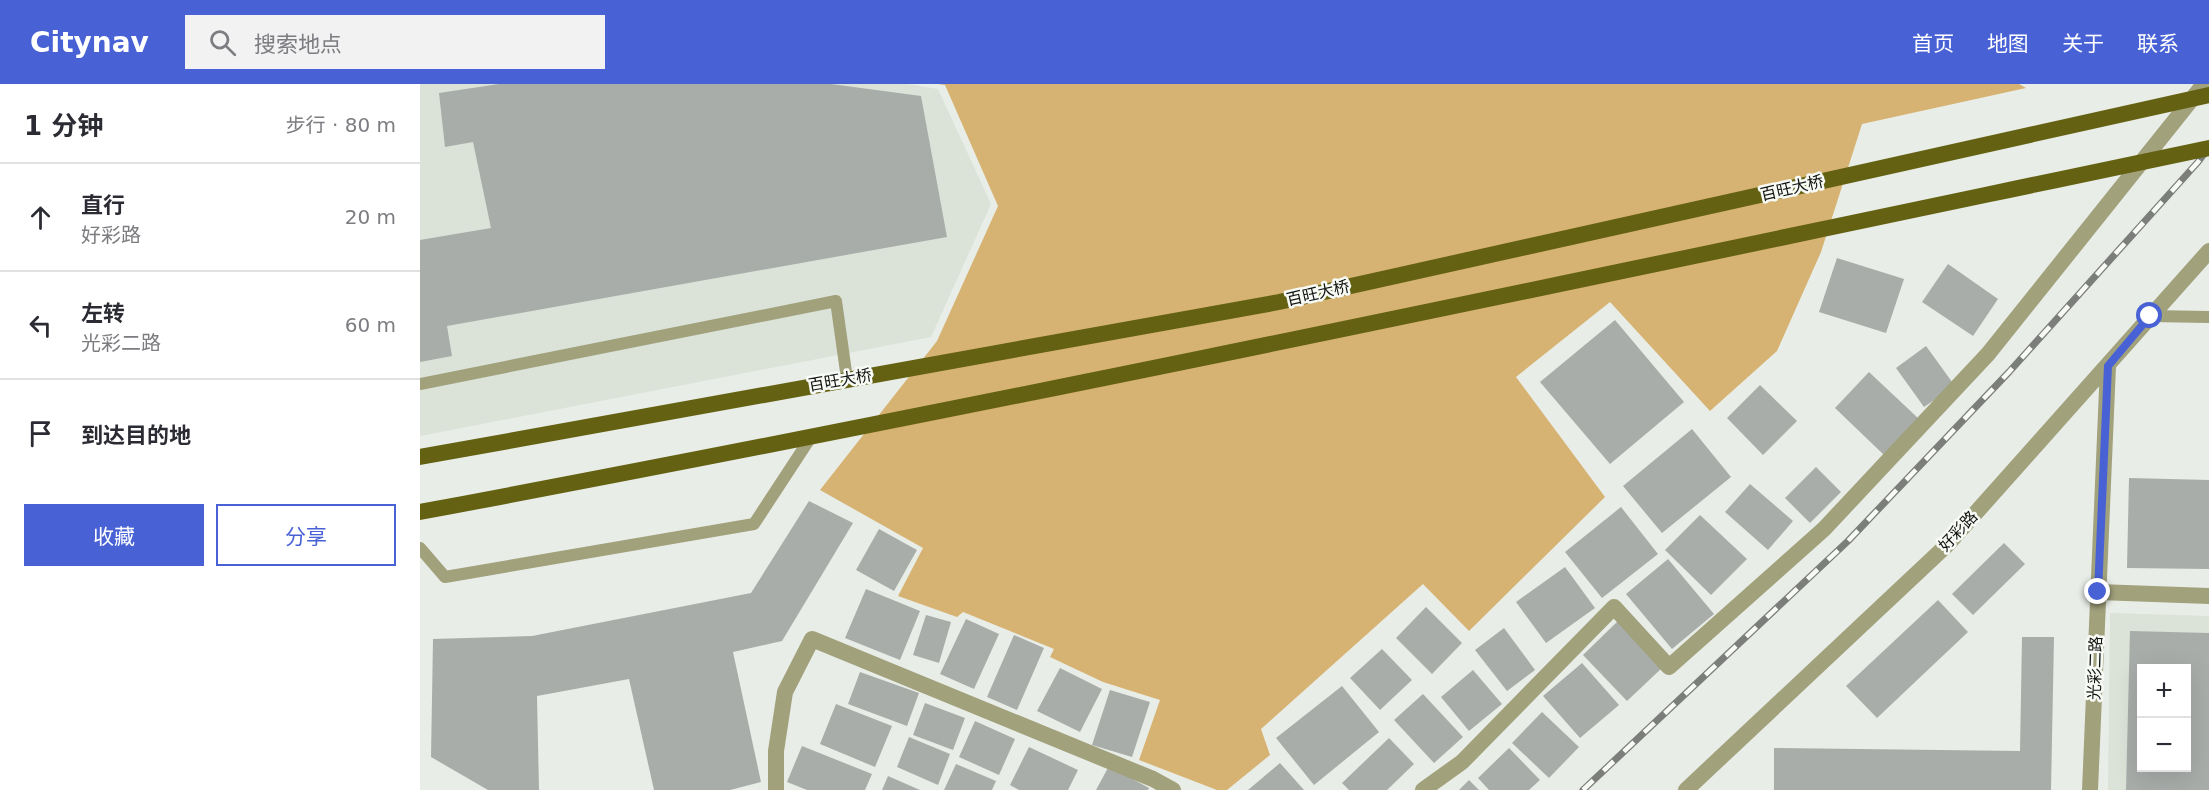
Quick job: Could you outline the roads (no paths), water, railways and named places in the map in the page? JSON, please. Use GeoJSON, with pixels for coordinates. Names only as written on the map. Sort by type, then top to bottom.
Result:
{"type":"FeatureCollection","features":[{"type":"Feature","properties":{"kind":"main road","name":"百旺大桥"},"geometry":{"type":"LineString","coordinates":[[420,457],[1279,302],[2209,95]]}},
{"type":"Feature","properties":{"kind":"main road"},"geometry":{"type":"LineString","coordinates":[[420,512],[811,437],[1313,335],[2209,148]]}},
{"type":"Feature","properties":{"kind":"street"},"geometry":{"type":"LineString","coordinates":[[1423,790],[1462,762],[1614,607],[1669,667],[1824,529],[1988,354],[2204,84]]}},
{"type":"Feature","properties":{"kind":"street","name":"好彩路"},"geometry":{"type":"LineString","coordinates":[[1686,790],[1948,544],[2209,251]]}},
{"type":"Feature","properties":{"kind":"street","name":"光彩二路"},"geometry":{"type":"LineString","coordinates":[[2090,790],[2108,366]]}},
{"type":"Feature","properties":{"kind":"street"},"geometry":{"type":"LineString","coordinates":[[2098,592],[2209,596]]}},
{"type":"Feature","properties":{"kind":"street"},"geometry":{"type":"LineString","coordinates":[[776,790],[776,751],[785,692],[812,639],[1153,779],[1173,790]]}},
{"type":"Feature","properties":{"kind":"lane"},"geometry":{"type":"LineString","coordinates":[[420,384],[836,301],[847,379]]}},
{"type":"Feature","properties":{"kind":"lane"},"geometry":{"type":"LineString","coordinates":[[2150,316],[2209,317]]}},
{"type":"Feature","properties":{"kind":"lane"},"geometry":{"type":"LineString","coordinates":[[420,548],[445,577],[754,524],[811,437]]}},
{"type":"Feature","properties":{"kind":"railway"},"geometry":{"type":"LineString","coordinates":[[1583,790],[1848,541],[2009,372],[2209,147]]}}]}
